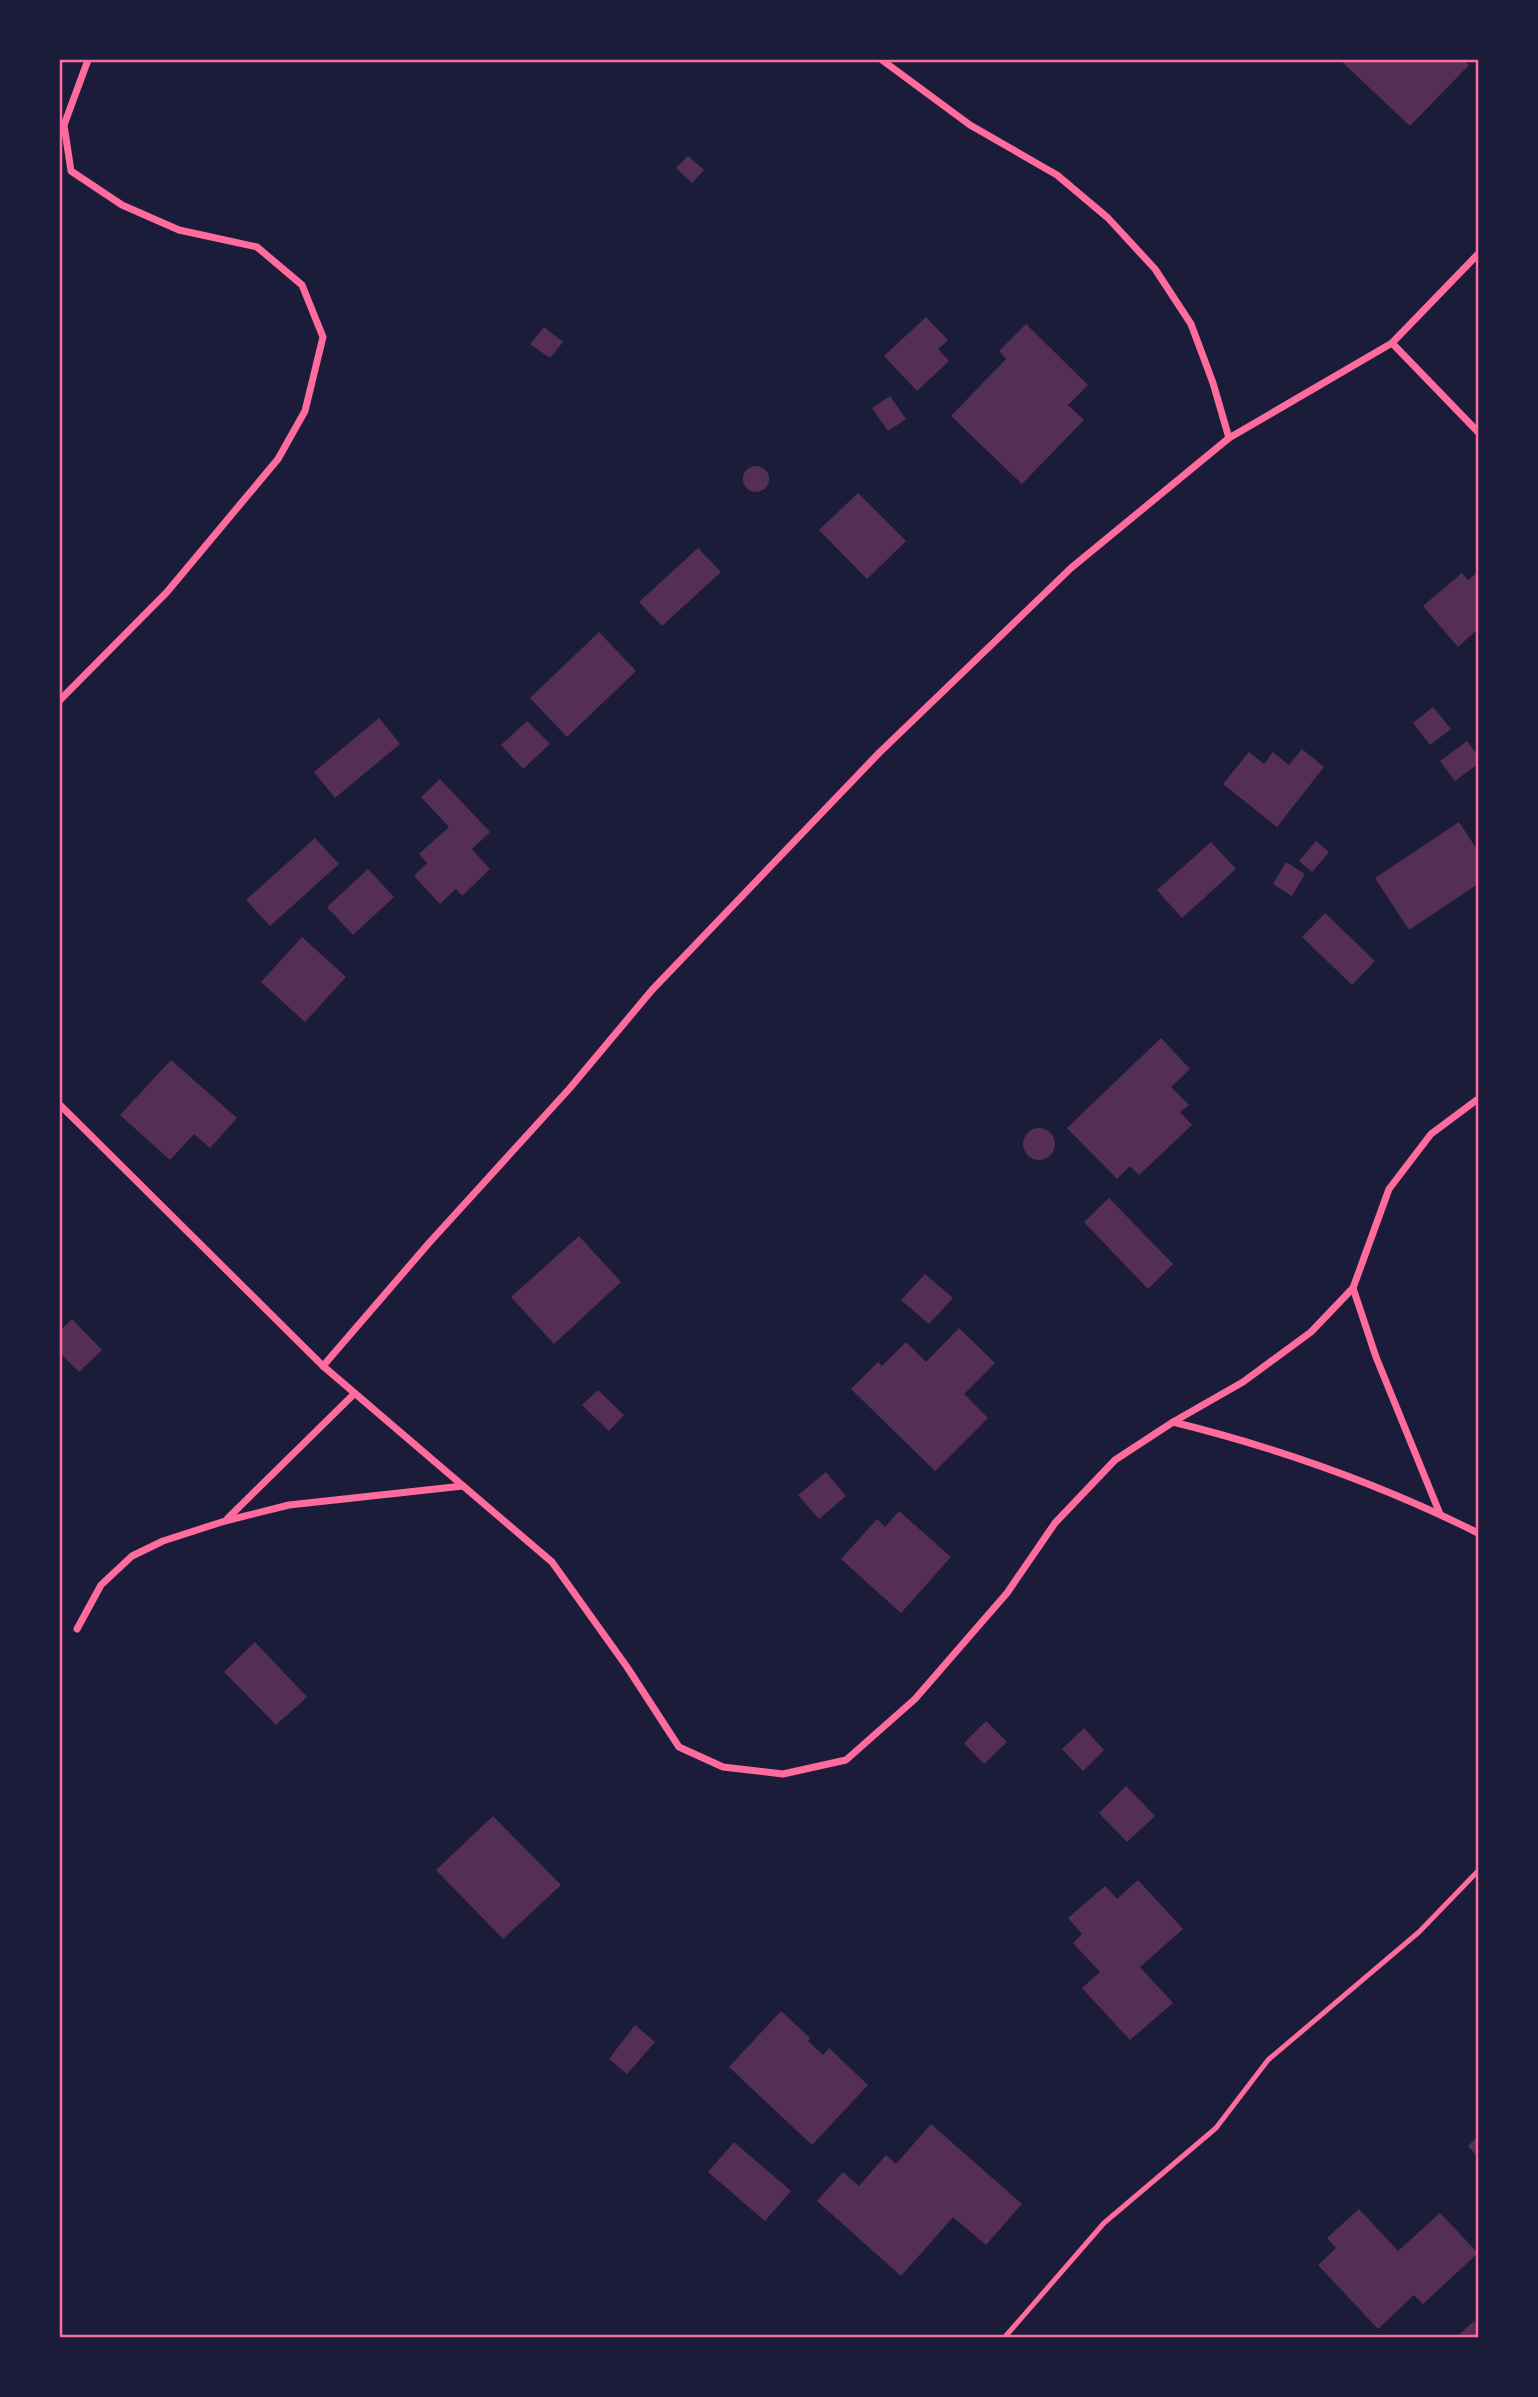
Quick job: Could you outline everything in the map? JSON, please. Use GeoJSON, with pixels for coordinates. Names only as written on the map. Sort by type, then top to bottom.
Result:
{"type":"FeatureCollection","features":[{"type":"Feature","properties":{"kind":"street"},"geometry":{"type":"LineString","coordinates":[[60,700],[167,592],[278,459],[304,411],[323,337],[302,285],[257,247],[179,230],[122,205],[71,172],[64,125],[88,60]]}},
{"type":"Feature","properties":{"kind":"street"},"geometry":{"type":"LineString","coordinates":[[882,60],[970,125],[1057,175],[1108,218],[1155,269],[1191,324],[1213,383],[1229,438]]}},
{"type":"Feature","properties":{"kind":"street"},"geometry":{"type":"LineString","coordinates":[[323,1366],[429,1243],[570,1088],[652,990],[879,753],[1071,568],[1229,438],[1392,343],[1479,254]]}},
{"type":"Feature","properties":{"kind":"street"},"geometry":{"type":"LineString","coordinates":[[1392,343],[1479,432]]}},
{"type":"Feature","properties":{"kind":"street"},"geometry":{"type":"LineString","coordinates":[[60,1105],[323,1366],[552,1562],[627,1667],[679,1747],[723,1767],[783,1774],[846,1760],[915,1699],[1007,1593],[1064,1514],[1115,1460],[1173,1422],[1243,1382],[1311,1332],[1353,1288],[1389,1189],[1431,1134],[1479,1099]]}},
{"type":"Feature","properties":{"kind":"street"},"geometry":{"type":"LineString","coordinates":[[1353,1288],[1376,1357],[1440,1514]]}},
{"type":"Feature","properties":{"kind":"street"},"geometry":{"type":"LineString","coordinates":[[225,1521],[354,1394]]}},
{"type":"Feature","properties":{"kind":"street"},"geometry":{"type":"LineString","coordinates":[[1173,1422],[1231,1437],[1390,1493],[1479,1533]]}},
{"type":"Feature","properties":{"kind":"street"},"geometry":{"type":"LineString","coordinates":[[77,1629],[101,1585],[132,1556],[163,1541],[225,1521],[289,1505],[463,1486]]}},
{"type":"Feature","properties":{"kind":"lane"},"geometry":{"type":"LineString","coordinates":[[1004,2337],[1104,2223],[1216,2128],[1268,2060],[1419,1932],[1479,1871]]}},
{"type":"Feature","properties":{"kind":"building"},"geometry":{"type":"Polygon","coordinates":[[[1340,60],[1464,60],[1469,65],[1410,126],[1340,60]]]}},
{"type":"Feature","properties":{"kind":"building"},"geometry":{"type":"Polygon","coordinates":[[[688,156],[704,170],[692,183],[676,168],[688,156]]]}},
{"type":"Feature","properties":{"kind":"building"},"geometry":{"type":"Polygon","coordinates":[[[926,317],[948,340],[938,349],[949,361],[917,391],[884,356],[926,317]]]}},
{"type":"Feature","properties":{"kind":"building"},"geometry":{"type":"Polygon","coordinates":[[[1026,324],[1088,385],[1068,405],[1084,420],[1022,484],[951,416],[1006,359],[999,351],[1026,324]]]}},
{"type":"Feature","properties":{"kind":"building"},"geometry":{"type":"Polygon","coordinates":[[[544,327],[563,342],[550,358],[530,344],[544,327]]]}},
{"type":"Feature","properties":{"kind":"building"},"geometry":{"type":"Polygon","coordinates":[[[890,396],[906,419],[888,431],[872,408],[890,396]]]}},
{"type":"Feature","properties":{"kind":"building"},"geometry":{"type":"Polygon","coordinates":[[[756,466],[765,470],[769,479],[765,488],[756,492],[747,488],[743,479],[747,470],[756,466]]]}},
{"type":"Feature","properties":{"kind":"building"},"geometry":{"type":"Polygon","coordinates":[[[858,493],[906,541],[867,579],[819,530],[858,493]]]}},
{"type":"Feature","properties":{"kind":"building"},"geometry":{"type":"Polygon","coordinates":[[[698,548],[721,572],[662,626],[639,602],[698,548]]]}},
{"type":"Feature","properties":{"kind":"building"},"geometry":{"type":"Polygon","coordinates":[[[1478,572],[1478,629],[1458,647],[1423,606],[1462,573],[1468,580],[1478,572]]]}},
{"type":"Feature","properties":{"kind":"building"},"geometry":{"type":"Polygon","coordinates":[[[599,632],[636,671],[567,737],[530,698],[599,632]]]}},
{"type":"Feature","properties":{"kind":"building"},"geometry":{"type":"Polygon","coordinates":[[[1433,707],[1451,729],[1430,745],[1413,723],[1433,707]]]}},
{"type":"Feature","properties":{"kind":"building"},"geometry":{"type":"Polygon","coordinates":[[[379,718],[400,744],[335,798],[314,772],[379,718]]]}},
{"type":"Feature","properties":{"kind":"building"},"geometry":{"type":"Polygon","coordinates":[[[527,721],[550,744],[523,769],[501,745],[527,721]]]}},
{"type":"Feature","properties":{"kind":"building"},"geometry":{"type":"Polygon","coordinates":[[[1467,741],[1478,756],[1478,764],[1455,781],[1440,761],[1467,741]]]}},
{"type":"Feature","properties":{"kind":"building"},"geometry":{"type":"Polygon","coordinates":[[[1302,749],[1324,767],[1277,827],[1223,784],[1249,752],[1264,764],[1273,752],[1289,765],[1302,749]]]}},
{"type":"Feature","properties":{"kind":"building"},"geometry":{"type":"Polygon","coordinates":[[[440,779],[490,832],[472,849],[490,869],[462,896],[456,889],[440,904],[414,876],[427,863],[419,854],[449,827],[421,797],[440,779]]]}},
{"type":"Feature","properties":{"kind":"building"},"geometry":{"type":"Polygon","coordinates":[[[1459,822],[1478,851],[1478,884],[1409,930],[1375,878],[1459,822]]]}},
{"type":"Feature","properties":{"kind":"building"},"geometry":{"type":"Polygon","coordinates":[[[315,838],[339,864],[270,926],[246,900],[315,838]]]}},
{"type":"Feature","properties":{"kind":"building"},"geometry":{"type":"Polygon","coordinates":[[[1316,841],[1329,852],[1312,872],[1299,861],[1316,841]]]}},
{"type":"Feature","properties":{"kind":"building"},"geometry":{"type":"Polygon","coordinates":[[[1211,842],[1236,869],[1182,918],[1157,890],[1211,842]]]}},
{"type":"Feature","properties":{"kind":"building"},"geometry":{"type":"Polygon","coordinates":[[[1286,862],[1305,874],[1292,896],[1273,884],[1286,862]]]}},
{"type":"Feature","properties":{"kind":"building"},"geometry":{"type":"Polygon","coordinates":[[[368,869],[394,897],[353,935],[327,907],[368,869]]]}},
{"type":"Feature","properties":{"kind":"building"},"geometry":{"type":"Polygon","coordinates":[[[1325,913],[1375,961],[1352,985],[1302,937],[1325,913]]]}},
{"type":"Feature","properties":{"kind":"building"},"geometry":{"type":"Polygon","coordinates":[[[302,937],[346,977],[305,1022],[261,982],[302,937]]]}},
{"type":"Feature","properties":{"kind":"building"},"geometry":{"type":"Polygon","coordinates":[[[1161,1038],[1190,1069],[1171,1087],[1189,1105],[1180,1112],[1192,1125],[1139,1175],[1130,1166],[1117,1179],[1067,1128],[1161,1038]]]}},
{"type":"Feature","properties":{"kind":"building"},"geometry":{"type":"Polygon","coordinates":[[[171,1060],[237,1118],[210,1148],[194,1134],[170,1160],[120,1115],[171,1060]]]}},
{"type":"Feature","properties":{"kind":"building"},"geometry":{"type":"Polygon","coordinates":[[[1039,1128],[1050,1133],[1055,1144],[1050,1155],[1039,1160],[1028,1155],[1023,1144],[1028,1133],[1039,1128]]]}},
{"type":"Feature","properties":{"kind":"building"},"geometry":{"type":"Polygon","coordinates":[[[1109,1198],[1173,1264],[1148,1289],[1084,1222],[1109,1198]]]}},
{"type":"Feature","properties":{"kind":"building"},"geometry":{"type":"Polygon","coordinates":[[[579,1236],[621,1282],[554,1344],[511,1297],[579,1236]]]}},
{"type":"Feature","properties":{"kind":"building"},"geometry":{"type":"Polygon","coordinates":[[[925,1274],[953,1298],[929,1324],[901,1300],[925,1274]]]}},
{"type":"Feature","properties":{"kind":"building"},"geometry":{"type":"Polygon","coordinates":[[[72,1319],[102,1350],[79,1372],[60,1353],[60,1331],[72,1319]]]}},
{"type":"Feature","properties":{"kind":"building"},"geometry":{"type":"Polygon","coordinates":[[[959,1328],[995,1363],[964,1394],[988,1418],[935,1471],[851,1389],[878,1362],[882,1366],[906,1342],[926,1362],[959,1328]]]}},
{"type":"Feature","properties":{"kind":"building"},"geometry":{"type":"Polygon","coordinates":[[[598,1390],[624,1415],[609,1431],[582,1405],[598,1390]]]}},
{"type":"Feature","properties":{"kind":"building"},"geometry":{"type":"Polygon","coordinates":[[[826,1472],[846,1496],[819,1519],[798,1495],[826,1472]]]}},
{"type":"Feature","properties":{"kind":"building"},"geometry":{"type":"Polygon","coordinates":[[[899,1511],[951,1557],[901,1613],[841,1559],[877,1519],[885,1527],[899,1511]]]}},
{"type":"Feature","properties":{"kind":"building"},"geometry":{"type":"Polygon","coordinates":[[[255,1642],[307,1697],[276,1725],[224,1672],[255,1642]]]}},
{"type":"Feature","properties":{"kind":"building"},"geometry":{"type":"Polygon","coordinates":[[[986,1721],[1007,1742],[984,1764],[964,1743],[986,1721]]]}},
{"type":"Feature","properties":{"kind":"building"},"geometry":{"type":"Polygon","coordinates":[[[1084,1728],[1104,1750],[1083,1771],[1062,1749],[1084,1728]]]}},
{"type":"Feature","properties":{"kind":"building"},"geometry":{"type":"Polygon","coordinates":[[[1126,1786],[1155,1816],[1127,1842],[1099,1813],[1126,1786]]]}},
{"type":"Feature","properties":{"kind":"building"},"geometry":{"type":"Polygon","coordinates":[[[493,1816],[561,1885],[503,1939],[436,1870],[493,1816]]]}},
{"type":"Feature","properties":{"kind":"building"},"geometry":{"type":"Polygon","coordinates":[[[1138,1880],[1183,1929],[1140,1967],[1173,2003],[1130,2040],[1082,1988],[1100,1972],[1073,1943],[1082,1934],[1068,1918],[1105,1886],[1117,1899],[1138,1880]]]}},
{"type":"Feature","properties":{"kind":"building"},"geometry":{"type":"Polygon","coordinates":[[[781,2011],[810,2038],[808,2041],[823,2055],[829,2048],[868,2085],[812,2145],[729,2067],[781,2011]]]}},
{"type":"Feature","properties":{"kind":"building"},"geometry":{"type":"Polygon","coordinates":[[[635,2025],[655,2042],[627,2074],[609,2059],[635,2025]]]}},
{"type":"Feature","properties":{"kind":"building"},"geometry":{"type":"Polygon","coordinates":[[[931,2124],[1022,2204],[986,2245],[953,2217],[901,2276],[817,2201],[843,2172],[859,2186],[886,2155],[896,2164],[931,2124]]]}},
{"type":"Feature","properties":{"kind":"building"},"geometry":{"type":"Polygon","coordinates":[[[1478,2136],[1478,2157],[1468,2146],[1478,2136]]]}},
{"type":"Feature","properties":{"kind":"building"},"geometry":{"type":"Polygon","coordinates":[[[734,2142],[791,2191],[765,2221],[708,2172],[734,2142]]]}},
{"type":"Feature","properties":{"kind":"building"},"geometry":{"type":"Polygon","coordinates":[[[1359,2209],[1398,2251],[1440,2213],[1478,2253],[1423,2304],[1414,2295],[1378,2329],[1318,2265],[1336,2248],[1327,2238],[1359,2209]]]}},
{"type":"Feature","properties":{"kind":"building"},"geometry":{"type":"Polygon","coordinates":[[[1474,2321],[1478,2326],[1478,2338],[1455,2338],[1474,2321]]]}}]}
